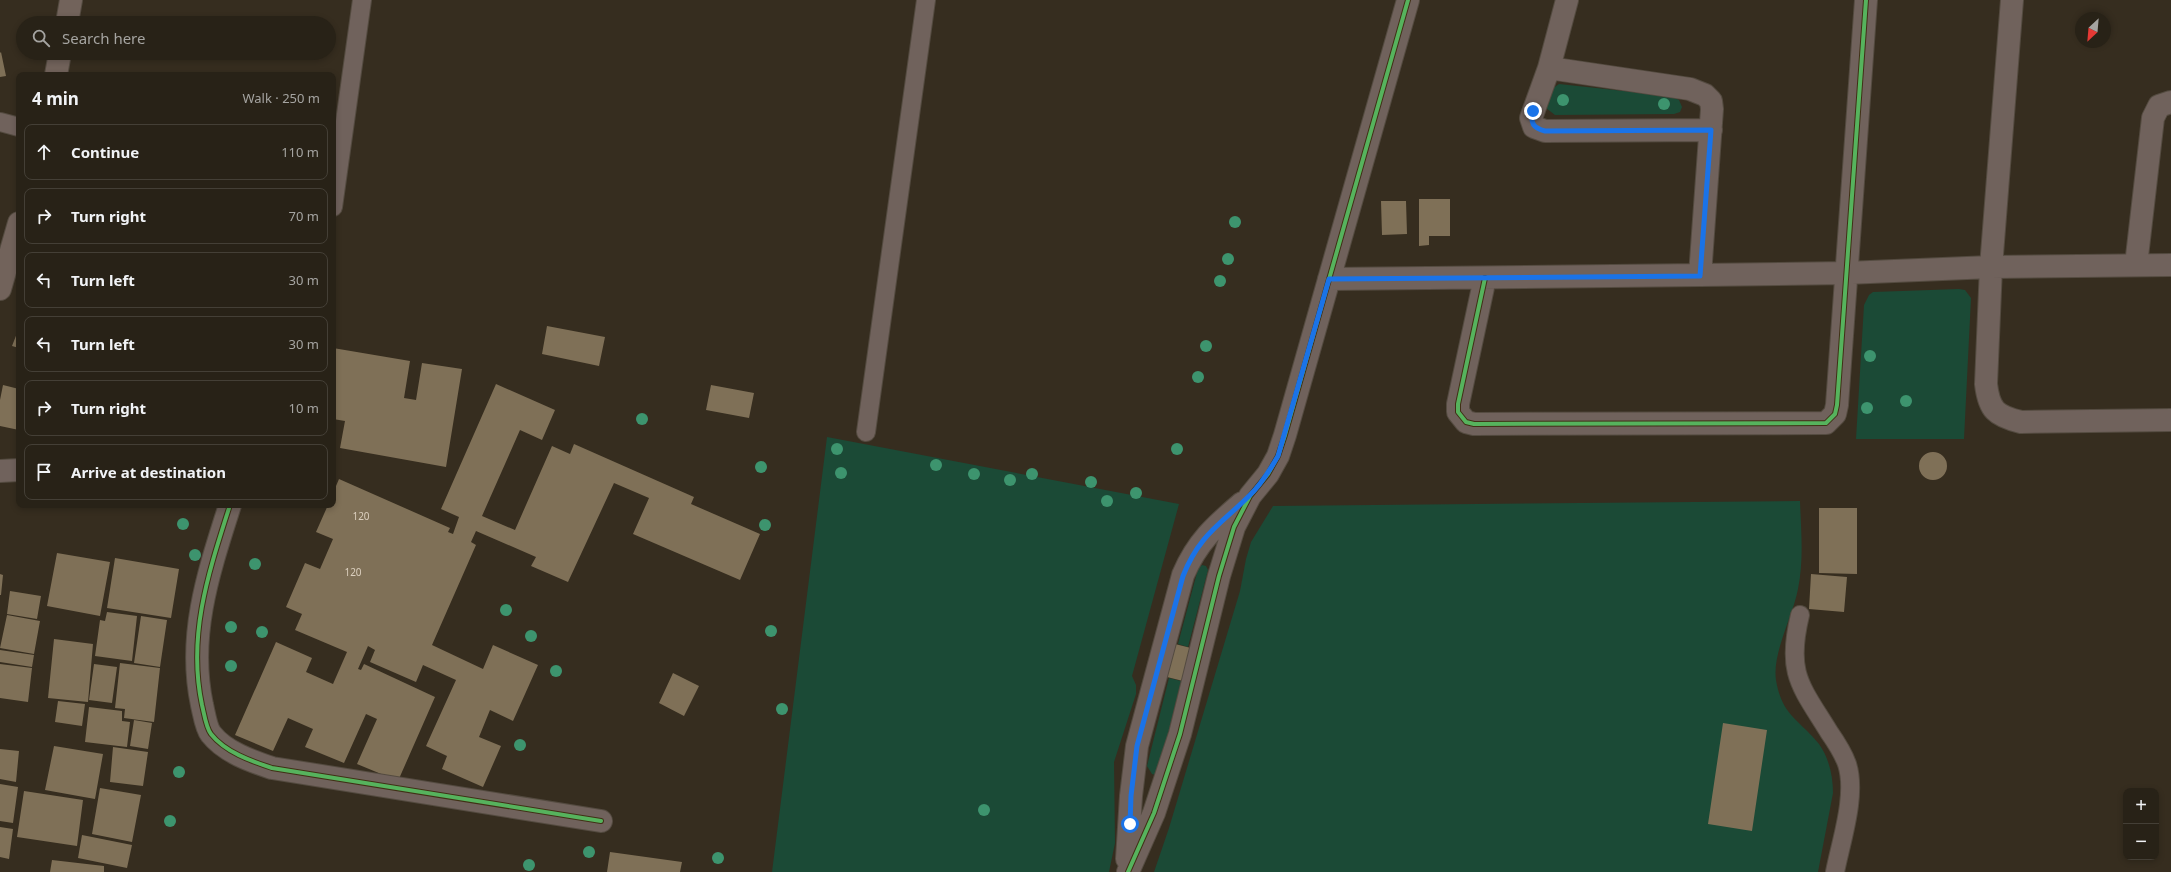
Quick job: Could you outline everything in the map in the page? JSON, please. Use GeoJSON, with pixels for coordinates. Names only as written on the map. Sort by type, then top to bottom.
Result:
{"type":"FeatureCollection","features":[{"type":"Feature","properties":{"kind":"street"},"geometry":{"type":"LineString","coordinates":[[68,16],[71,0]]}},
{"type":"Feature","properties":{"kind":"street"},"geometry":{"type":"LineString","coordinates":[[1127,872],[1137,746],[1183,576],[1190,557],[1204,538],[1250,496],[1268,474],[1278,456],[1408,0]]}},
{"type":"Feature","properties":{"kind":"street"},"geometry":{"type":"LineString","coordinates":[[1567,0],[1549,68],[1531,118],[1534,126],[1539,130],[1711,130]]}},
{"type":"Feature","properties":{"kind":"street"},"geometry":{"type":"LineString","coordinates":[[1484,278],[1458,404],[1458,412],[1466,422],[1474,424],[1826,423],[1831,419],[1837,405],[1866,0]]}},
{"type":"Feature","properties":{"kind":"street"},"geometry":{"type":"LineString","coordinates":[[2012,0],[1990,267],[1986,384],[1988,400],[1995,411],[2006,418],[2021,422],[2171,420]]}},
{"type":"Feature","properties":{"kind":"street"},"geometry":{"type":"LineString","coordinates":[[57,72],[59,60]]}},
{"type":"Feature","properties":{"kind":"street"},"geometry":{"type":"LineString","coordinates":[[1549,68],[1699,91],[1710,101],[1711,130],[1700,276]]}},
{"type":"Feature","properties":{"kind":"street"},"geometry":{"type":"LineString","coordinates":[[2136,265],[2153,118],[2159,106],[2171,102]]}},
{"type":"Feature","properties":{"kind":"street"},"geometry":{"type":"LineString","coordinates":[[0,289],[16,234]]}},
{"type":"Feature","properties":{"kind":"street"},"geometry":{"type":"LineString","coordinates":[[1329,279],[1700,276],[1846,273],[1990,267],[2171,265]]}},
{"type":"Feature","properties":{"kind":"street"},"geometry":{"type":"LineString","coordinates":[[0,471],[16,470]]}},
{"type":"Feature","properties":{"kind":"street"},"geometry":{"type":"LineString","coordinates":[[1127,872],[1154,813],[1171,764],[1224,558],[1234,527],[1250,496]]}},
{"type":"Feature","properties":{"kind":"street"},"geometry":{"type":"LineString","coordinates":[[229,508],[206,583],[199,613],[197,682],[211,734],[238,756],[272,768],[600,821]]}},
{"type":"Feature","properties":{"kind":"lane"},"geometry":{"type":"LineString","coordinates":[[336,186],[362,0]]}},
{"type":"Feature","properties":{"kind":"lane"},"geometry":{"type":"LineString","coordinates":[[866,432],[926,0]]}},
{"type":"Feature","properties":{"kind":"lane"},"geometry":{"type":"LineString","coordinates":[[0,122],[16,126]]}},
{"type":"Feature","properties":{"kind":"lane"},"geometry":{"type":"LineString","coordinates":[[1800,615],[1794,639],[1796,675],[1802,689],[1847,764],[1850,783],[1849,802],[1835,872]]}},
{"type":"Feature","properties":{"kind":"green space"},"geometry":{"type":"Polygon","coordinates":[[[1559,84],[1670,96],[1679,100],[1682,107],[1680,112],[1674,114],[1555,115],[1546,108],[1552,89],[1559,84]]]}},
{"type":"Feature","properties":{"kind":"green space"},"geometry":{"type":"Polygon","coordinates":[[[1965,290],[1971,298],[1964,439],[1856,439],[1864,305],[1869,295],[1873,292],[1965,290]]]}},
{"type":"Feature","properties":{"kind":"green space"},"geometry":{"type":"Polygon","coordinates":[[[827,437],[1179,504],[1132,676],[1136,685],[1136,694],[1114,762],[1115,843],[1109,872],[772,872],[827,437]]]}},
{"type":"Feature","properties":{"kind":"green space"},"geometry":{"type":"Polygon","coordinates":[[[1800,501],[1802,545],[1800,578],[1795,600],[1777,658],[1776,680],[1782,702],[1792,716],[1819,744],[1828,761],[1831,774],[1833,793],[1818,872],[1154,872],[1169,828],[1240,591],[1251,542],[1273,506],[1800,501]]]}},
{"type":"Feature","properties":{"kind":"green space"},"geometry":{"type":"Polygon","coordinates":[[[1202,565],[1206,566],[1208,570],[1188,647],[1178,644],[1198,569],[1202,565]]]}},
{"type":"Feature","properties":{"kind":"green space"},"geometry":{"type":"Polygon","coordinates":[[[1169,678],[1181,681],[1167,738],[1155,775],[1152,774],[1147,766],[1169,678]]]}},
{"type":"Feature","properties":{"kind":"building"},"geometry":{"type":"Polygon","coordinates":[[[1,52],[6,76],[0,77],[0,53],[1,52]]]}},
{"type":"Feature","properties":{"kind":"building"},"geometry":{"type":"Polygon","coordinates":[[[1419,199],[1450,199],[1450,236],[1429,236],[1429,245],[1419,246],[1419,199]]]}},
{"type":"Feature","properties":{"kind":"building"},"geometry":{"type":"Polygon","coordinates":[[[1381,201],[1406,201],[1407,234],[1382,235],[1381,201]]]}},
{"type":"Feature","properties":{"kind":"building"},"geometry":{"type":"Polygon","coordinates":[[[547,326],[605,337],[599,366],[542,354],[547,326]]]}},
{"type":"Feature","properties":{"kind":"building"},"geometry":{"type":"Polygon","coordinates":[[[16,336],[16,347],[12,346],[16,336]]]}},
{"type":"Feature","properties":{"kind":"building"},"geometry":{"type":"Polygon","coordinates":[[[336,349],[410,361],[404,398],[416,400],[422,363],[462,369],[446,467],[340,448],[345,421],[336,420],[336,349]]]}},
{"type":"Feature","properties":{"kind":"building"},"geometry":{"type":"Polygon","coordinates":[[[496,384],[555,410],[542,440],[520,430],[482,516],[515,530],[552,446],[570,454],[574,444],[694,497],[691,504],[760,534],[740,580],[633,534],[649,498],[614,483],[568,582],[531,566],[536,557],[476,531],[471,542],[476,545],[432,645],[483,669],[493,645],[538,665],[513,721],[490,710],[479,737],[501,746],[483,787],[442,769],[447,756],[426,746],[456,680],[423,665],[416,682],[370,662],[375,650],[368,646],[358,669],[361,670],[364,664],[435,697],[398,781],[357,764],[377,719],[366,714],[344,763],[305,747],[313,729],[288,718],[273,751],[235,735],[276,642],[312,658],[306,672],[333,684],[347,652],[295,630],[302,614],[286,607],[305,563],[320,569],[333,539],[316,532],[327,508],[336,508],[336,486],[339,479],[450,528],[448,532],[453,534],[459,517],[441,509],[496,384]]]}},
{"type":"Feature","properties":{"kind":"building"},"geometry":{"type":"Polygon","coordinates":[[[3,385],[16,388],[16,429],[0,426],[0,400],[3,385]]]}},
{"type":"Feature","properties":{"kind":"building"},"geometry":{"type":"Polygon","coordinates":[[[711,385],[754,393],[749,418],[706,410],[711,385]]]}},
{"type":"Feature","properties":{"kind":"building"},"geometry":{"type":"Polygon","coordinates":[[[1933,452],[1943,456],[1947,466],[1943,476],[1933,480],[1923,476],[1919,466],[1923,456],[1933,452]]]}},
{"type":"Feature","properties":{"kind":"building"},"geometry":{"type":"Polygon","coordinates":[[[1819,508],[1857,508],[1857,574],[1819,573],[1819,508]]]}},
{"type":"Feature","properties":{"kind":"building"},"geometry":{"type":"Polygon","coordinates":[[[57,553],[110,562],[100,616],[47,606],[57,553]]]}},
{"type":"Feature","properties":{"kind":"building"},"geometry":{"type":"Polygon","coordinates":[[[115,558],[179,569],[171,618],[107,608],[115,558]]]}},
{"type":"Feature","properties":{"kind":"building"},"geometry":{"type":"Polygon","coordinates":[[[0,574],[3,575],[1,595],[0,595],[0,574]]]}},
{"type":"Feature","properties":{"kind":"building"},"geometry":{"type":"Polygon","coordinates":[[[1811,574],[1847,577],[1844,612],[1809,609],[1811,574]]]}},
{"type":"Feature","properties":{"kind":"building"},"geometry":{"type":"Polygon","coordinates":[[[10,591],[41,596],[37,619],[7,614],[10,591]]]}},
{"type":"Feature","properties":{"kind":"building"},"geometry":{"type":"Polygon","coordinates":[[[107,612],[137,616],[132,661],[95,656],[100,620],[105,621],[107,612]]]}},
{"type":"Feature","properties":{"kind":"building"},"geometry":{"type":"Polygon","coordinates":[[[7,615],[40,621],[34,654],[0,648],[7,615]]]}},
{"type":"Feature","properties":{"kind":"building"},"geometry":{"type":"Polygon","coordinates":[[[141,616],[167,620],[160,667],[134,663],[141,616]]]}},
{"type":"Feature","properties":{"kind":"building"},"geometry":{"type":"Polygon","coordinates":[[[54,639],[93,644],[88,702],[48,698],[54,639]]]}},
{"type":"Feature","properties":{"kind":"building"},"geometry":{"type":"Polygon","coordinates":[[[1175,644],[1191,648],[1183,681],[1167,677],[1175,644]]]}},
{"type":"Feature","properties":{"kind":"building"},"geometry":{"type":"Polygon","coordinates":[[[0,650],[34,655],[32,667],[0,662],[0,650]]]}},
{"type":"Feature","properties":{"kind":"building"},"geometry":{"type":"Polygon","coordinates":[[[120,663],[160,668],[154,722],[124,718],[125,709],[115,708],[120,663]]]}},
{"type":"Feature","properties":{"kind":"building"},"geometry":{"type":"Polygon","coordinates":[[[0,664],[32,668],[28,702],[0,698],[0,664]]]}},
{"type":"Feature","properties":{"kind":"building"},"geometry":{"type":"Polygon","coordinates":[[[94,664],[117,667],[112,703],[89,700],[94,664]]]}},
{"type":"Feature","properties":{"kind":"building"},"geometry":{"type":"Polygon","coordinates":[[[673,673],[699,686],[684,716],[659,703],[673,673]]]}},
{"type":"Feature","properties":{"kind":"building"},"geometry":{"type":"Polygon","coordinates":[[[58,701],[85,704],[82,726],[55,722],[58,701]]]}},
{"type":"Feature","properties":{"kind":"building"},"geometry":{"type":"Polygon","coordinates":[[[89,707],[122,711],[122,721],[130,722],[127,747],[85,742],[89,707]]]}},
{"type":"Feature","properties":{"kind":"building"},"geometry":{"type":"Polygon","coordinates":[[[134,720],[152,723],[148,749],[130,746],[134,720]]]}},
{"type":"Feature","properties":{"kind":"building"},"geometry":{"type":"Polygon","coordinates":[[[1723,723],[1767,730],[1752,831],[1708,824],[1723,723]]]}},
{"type":"Feature","properties":{"kind":"building"},"geometry":{"type":"Polygon","coordinates":[[[54,746],[103,754],[95,799],[45,790],[54,746]]]}},
{"type":"Feature","properties":{"kind":"building"},"geometry":{"type":"Polygon","coordinates":[[[113,747],[148,752],[143,786],[110,782],[113,747]]]}},
{"type":"Feature","properties":{"kind":"building"},"geometry":{"type":"Polygon","coordinates":[[[0,749],[19,751],[16,782],[0,779],[0,749]]]}},
{"type":"Feature","properties":{"kind":"building"},"geometry":{"type":"Polygon","coordinates":[[[0,784],[18,787],[13,823],[0,821],[0,784]]]}},
{"type":"Feature","properties":{"kind":"building"},"geometry":{"type":"Polygon","coordinates":[[[100,788],[141,795],[132,842],[92,834],[100,788]]]}},
{"type":"Feature","properties":{"kind":"building"},"geometry":{"type":"Polygon","coordinates":[[[24,791],[83,800],[77,846],[17,837],[24,791]]]}},
{"type":"Feature","properties":{"kind":"building"},"geometry":{"type":"Polygon","coordinates":[[[0,827],[13,829],[9,859],[0,857],[0,827]]]}},
{"type":"Feature","properties":{"kind":"building"},"geometry":{"type":"Polygon","coordinates":[[[82,835],[132,845],[127,868],[78,858],[82,835]]]}},
{"type":"Feature","properties":{"kind":"building"},"geometry":{"type":"Polygon","coordinates":[[[610,852],[682,862],[680,872],[607,872],[610,852]]]}},
{"type":"Feature","properties":{"kind":"building"},"geometry":{"type":"Polygon","coordinates":[[[52,860],[104,866],[104,872],[50,872],[52,860]]]}},
{"type":"Feature","properties":{"kind":"cycle path"},"geometry":{"type":"LineString","coordinates":[[1128,872],[1154,813],[1180,734],[1219,576],[1234,527],[1250,496],[1268,474],[1278,456],[1285,435],[1408,0]]}},
{"type":"Feature","properties":{"kind":"cycle path"},"geometry":{"type":"LineString","coordinates":[[1485,278],[1458,404],[1458,412],[1466,422],[1474,424],[1826,423],[1835,414],[1837,405],[1866,0]]}},
{"type":"Feature","properties":{"kind":"cycle path"},"geometry":{"type":"LineString","coordinates":[[229,508],[202,604],[197,654],[198,679],[206,724],[211,734],[223,746],[239,755],[272,768],[601,821]]}},
{"type":"Feature","properties":{"kind":"route"},"geometry":{"type":"LineString","coordinates":[[1130,824],[1131,796],[1137,746],[1183,576],[1194,550],[1216,525],[1250,496],[1268,474],[1278,456],[1329,279],[1700,276],[1711,130],[1545,131],[1539,130],[1532,123],[1531,118],[1533,111]]}}]}
